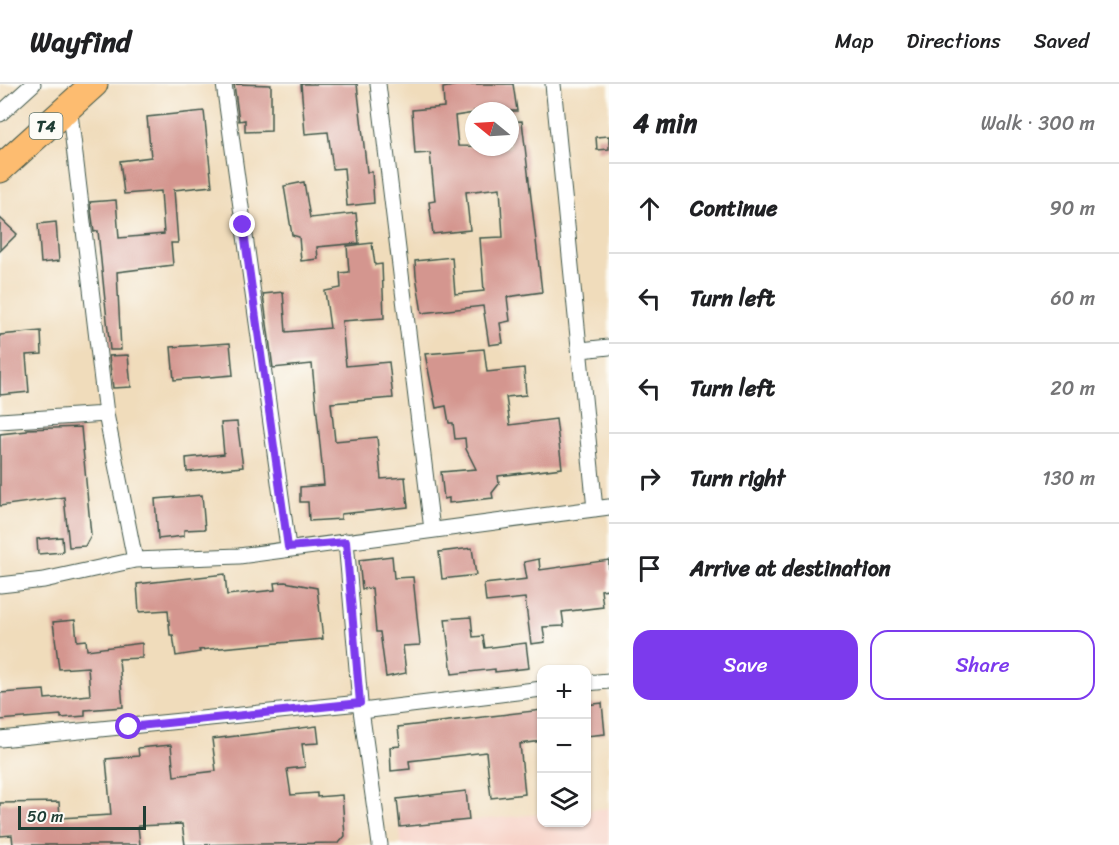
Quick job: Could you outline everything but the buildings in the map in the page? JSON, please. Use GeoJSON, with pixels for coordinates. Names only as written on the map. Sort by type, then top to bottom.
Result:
{"type":"FeatureCollection","features":[{"type":"Feature","properties":{"kind":"highway","name":"T4"},"geometry":{"type":"LineString","coordinates":[[0,170],[94,84]]}},
{"type":"Feature","properties":{"kind":"street"},"geometry":{"type":"LineString","coordinates":[[0,114],[33,84]]}},
{"type":"Feature","properties":{"kind":"street"},"geometry":{"type":"LineString","coordinates":[[224,84],[288,547]]}},
{"type":"Feature","properties":{"kind":"street"},"geometry":{"type":"LineString","coordinates":[[378,84],[432,530]]}},
{"type":"Feature","properties":{"kind":"street"},"geometry":{"type":"LineString","coordinates":[[0,585],[44,580],[135,560],[239,556],[288,547],[346,542],[602,508],[581,350],[554,84]]}},
{"type":"Feature","properties":{"kind":"street"},"geometry":{"type":"LineString","coordinates":[[69,105],[106,414],[135,560]]}},
{"type":"Feature","properties":{"kind":"street"},"geometry":{"type":"LineString","coordinates":[[581,350],[609,347]]}},
{"type":"Feature","properties":{"kind":"street"},"geometry":{"type":"LineString","coordinates":[[0,421],[106,414]]}},
{"type":"Feature","properties":{"kind":"street"},"geometry":{"type":"LineString","coordinates":[[346,542],[361,707],[380,845]]}},
{"type":"Feature","properties":{"kind":"street"},"geometry":{"type":"LineString","coordinates":[[591,683],[609,681]]}},
{"type":"Feature","properties":{"kind":"street"},"geometry":{"type":"LineString","coordinates":[[0,739],[537,689]]}},
{"type":"Feature","properties":{"kind":"street"},"geometry":{"type":"LineString","coordinates":[[367,845],[378,829]]}},
{"type":"Feature","properties":{"kind":"shaded area"},"geometry":{"type":"Polygon","coordinates":[[[609,808],[609,845],[401,845],[400,827],[537,814],[537,827],[591,827],[591,810],[609,808]]]}},
{"type":"Feature","properties":{"kind":"route"},"geometry":{"type":"LineString","coordinates":[[129,727],[360,703],[346,542],[288,547],[243,225]]}}]}
